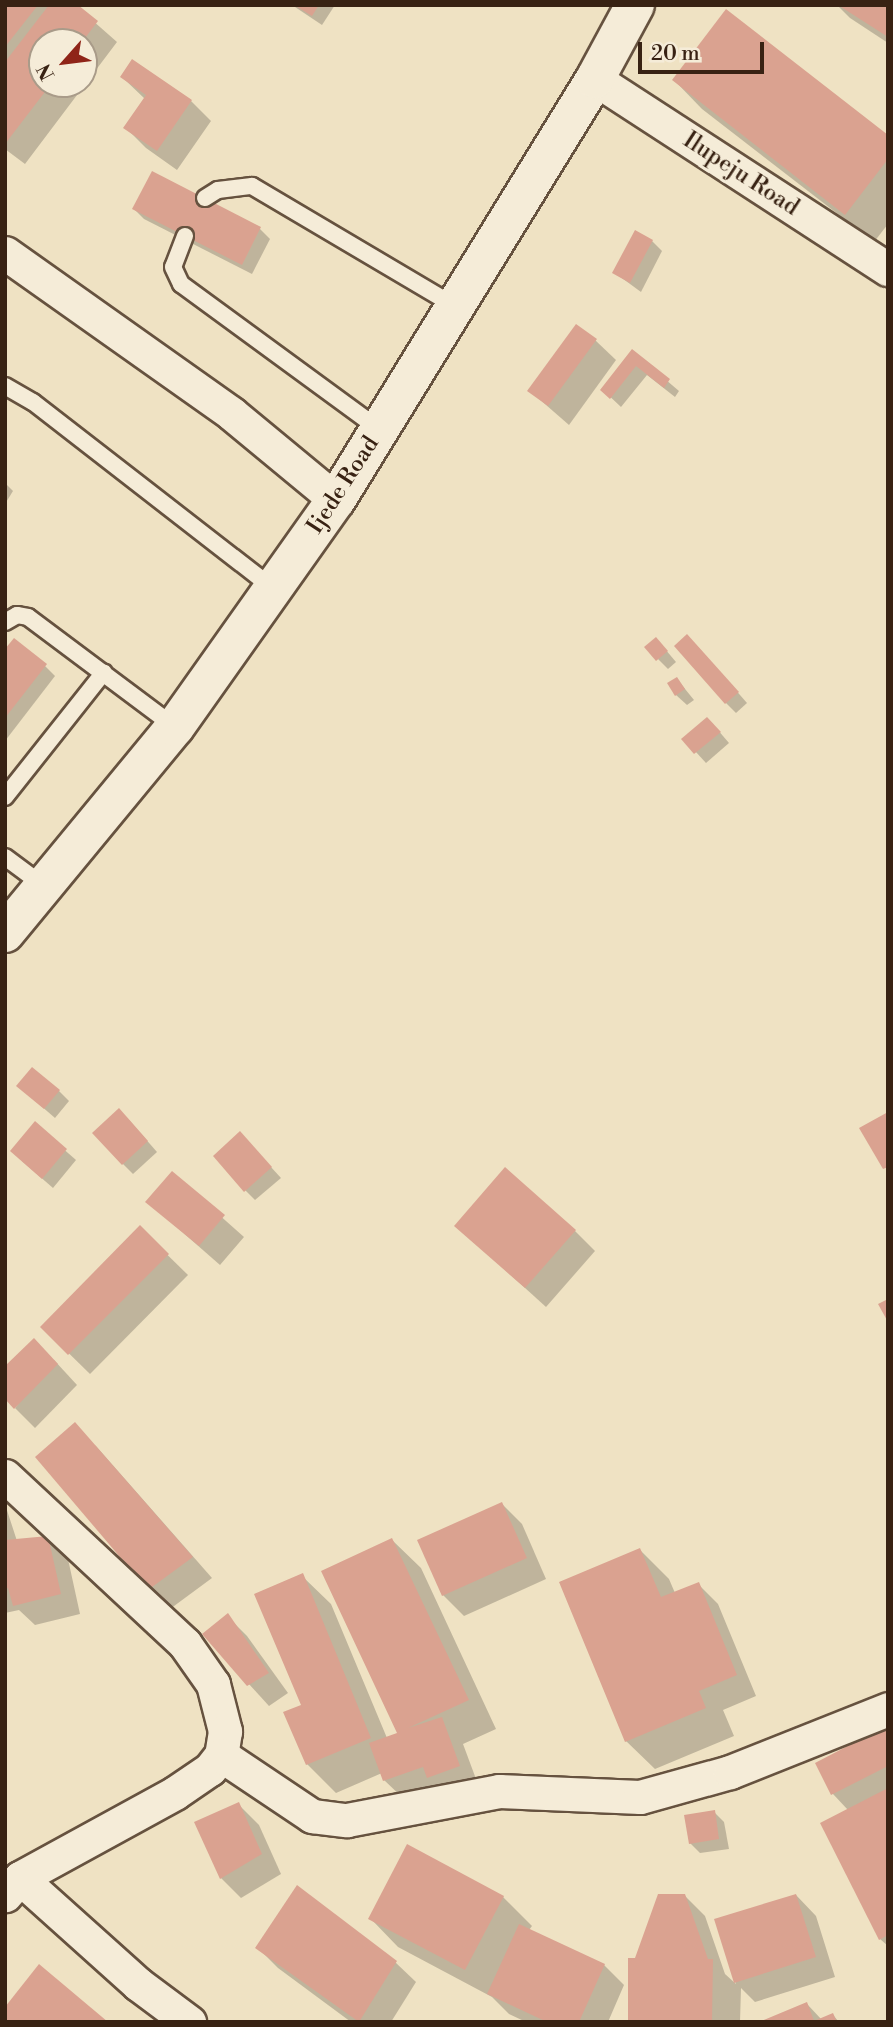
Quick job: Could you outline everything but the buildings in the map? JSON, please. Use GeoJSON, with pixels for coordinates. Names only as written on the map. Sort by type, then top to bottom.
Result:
{"type":"FeatureCollection","features":[{"type":"Feature","properties":{"kind":"main road","name":"Ijede Road"},"geometry":{"type":"LineString","coordinates":[[10,919],[44,886],[175,727],[336,500],[595,79],[635,5]]}},
{"type":"Feature","properties":{"kind":"street","name":"Ilupeju Road"},"geometry":{"type":"LineString","coordinates":[[595,79],[888,269]]}},
{"type":"Feature","properties":{"kind":"street"},"geometry":{"type":"LineString","coordinates":[[5,253],[232,414],[336,500]]}},
{"type":"Feature","properties":{"kind":"street"},"geometry":{"type":"LineString","coordinates":[[5,1476],[185,1644],[213,1684],[225,1731],[221,1755],[210,1769],[175,1793],[13,1887],[189,2022]]}},
{"type":"Feature","properties":{"kind":"street"},"geometry":{"type":"LineString","coordinates":[[221,1755],[312,1816],[347,1820],[499,1791],[640,1797],[730,1772],[888,1709]]}},
{"type":"Feature","properties":{"kind":"lane"},"geometry":{"type":"LineString","coordinates":[[205,198],[218,190],[252,186],[454,306]]}},
{"type":"Feature","properties":{"kind":"lane"},"geometry":{"type":"LineString","coordinates":[[185,236],[173,267],[181,284],[379,429]]}},
{"type":"Feature","properties":{"kind":"lane"},"geometry":{"type":"LineString","coordinates":[[5,386],[33,402],[273,588]]}},
{"type":"Feature","properties":{"kind":"lane"},"geometry":{"type":"LineString","coordinates":[[5,622],[17,615],[28,617],[175,727]]}},
{"type":"Feature","properties":{"kind":"lane"},"geometry":{"type":"LineString","coordinates":[[5,797],[104,672]]}},
{"type":"Feature","properties":{"kind":"lane"},"geometry":{"type":"LineString","coordinates":[[5,857],[44,886]]}}]}
